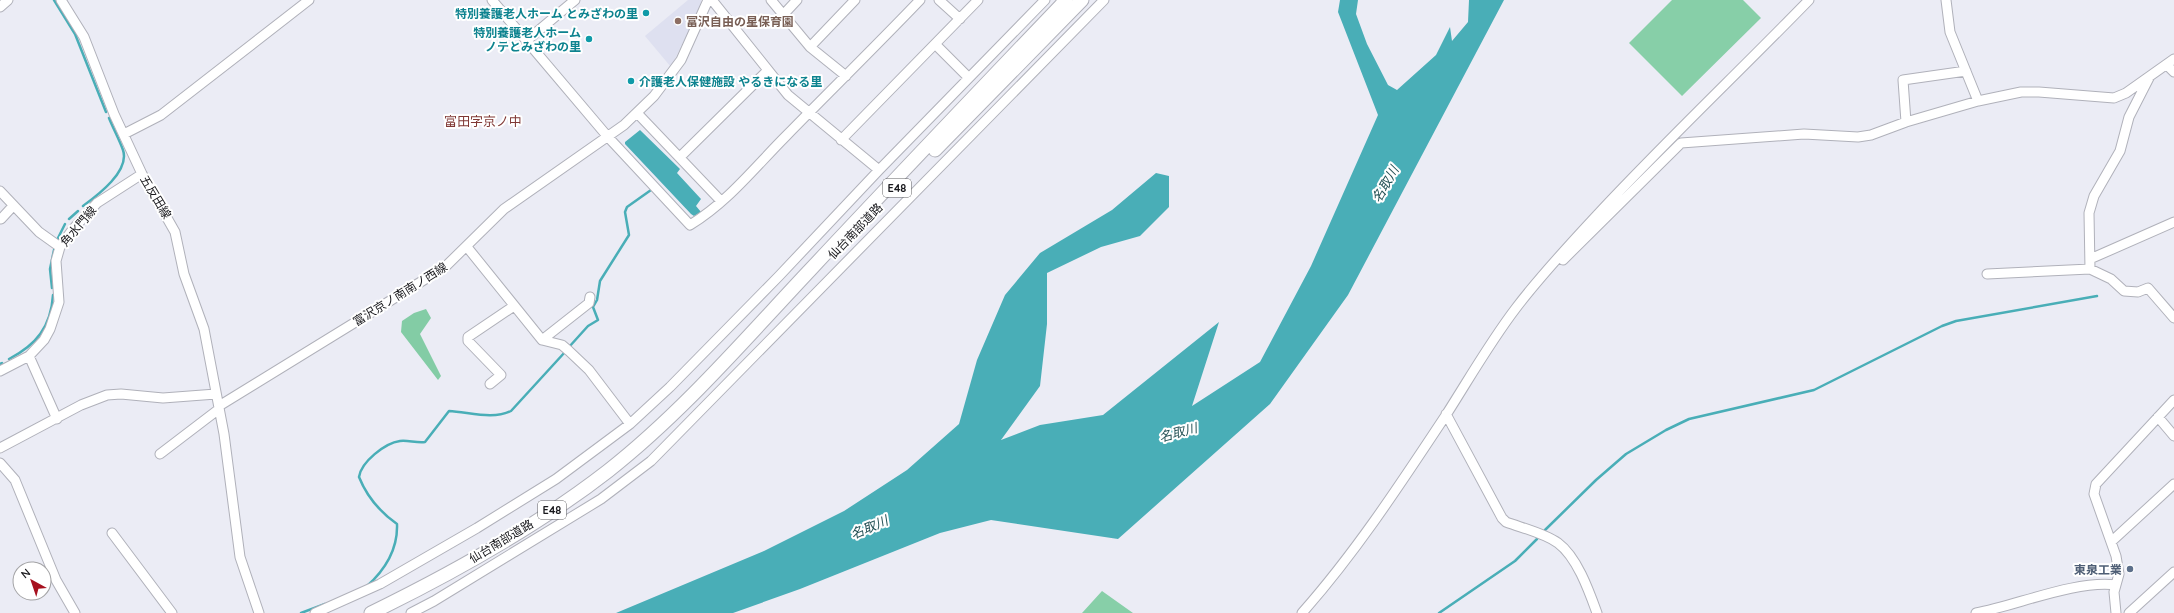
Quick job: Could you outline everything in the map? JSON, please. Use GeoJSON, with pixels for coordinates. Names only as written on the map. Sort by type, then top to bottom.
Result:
{"type":"FeatureCollection","features":[{"type":"Feature","properties":{"kind":"highway","name":"仙台南部道路"},"geometry":{"type":"LineString","coordinates":[[711,376],[911,162],[1066,0]]}},
{"type":"Feature","properties":{"kind":"highway","name":"仙台南部道路"},"geometry":{"type":"LineString","coordinates":[[371,613],[502,542],[566,502],[608,471],[654,433],[780,308],[1082,0]]}},
{"type":"Feature","properties":{"kind":"street"},"geometry":{"type":"LineString","coordinates":[[0,7],[8,0]]}},
{"type":"Feature","properties":{"kind":"street","name":"五反田線"},"geometry":{"type":"LineString","coordinates":[[61,0],[84,37],[114,114],[142,174],[174,226],[185,278],[204,329],[219,407],[240,557],[259,613]]}},
{"type":"Feature","properties":{"kind":"street"},"geometry":{"type":"LineString","coordinates":[[124,134],[161,114],[309,0]]}},
{"type":"Feature","properties":{"kind":"street"},"geometry":{"type":"LineString","coordinates":[[492,0],[608,138],[690,224],[707,214],[759,166],[785,137],[920,0]]}},
{"type":"Feature","properties":{"kind":"street"},"geometry":{"type":"LineString","coordinates":[[526,41],[575,0]]}},
{"type":"Feature","properties":{"kind":"street","name":"富沢京ノ南南ノ西線"},"geometry":{"type":"LineString","coordinates":[[160,454],[219,407],[406,293],[445,267],[504,209],[608,138],[638,114],[654,96],[681,60],[708,0]]}},
{"type":"Feature","properties":{"kind":"street"},"geometry":{"type":"LineString","coordinates":[[712,0],[788,95],[878,170]]}},
{"type":"Feature","properties":{"kind":"street"},"geometry":{"type":"LineString","coordinates":[[771,0],[810,47],[846,76]]}},
{"type":"Feature","properties":{"kind":"street"},"geometry":{"type":"LineString","coordinates":[[783,15],[797,0]]}},
{"type":"Feature","properties":{"kind":"street"},"geometry":{"type":"LineString","coordinates":[[810,47],[855,0]]}},
{"type":"Feature","properties":{"kind":"street"},"geometry":{"type":"LineString","coordinates":[[940,0],[960,19]]}},
{"type":"Feature","properties":{"kind":"street"},"geometry":{"type":"LineString","coordinates":[[841,140],[936,45],[978,0]]}},
{"type":"Feature","properties":{"kind":"street"},"geometry":{"type":"LineString","coordinates":[[315,613],[380,584],[477,528],[556,478],[630,424],[670,387],[780,276],[878,170],[1045,0]]}},
{"type":"Feature","properties":{"kind":"street"},"geometry":{"type":"LineString","coordinates":[[412,613],[601,499],[651,461],[1104,0]]}},
{"type":"Feature","properties":{"kind":"street"},"geometry":{"type":"LineString","coordinates":[[1302,613],[1338,571],[1446,414],[1481,356],[1516,307],[1620,190],[1809,0]]}},
{"type":"Feature","properties":{"kind":"street"},"geometry":{"type":"LineString","coordinates":[[1946,0],[1950,32],[1978,101]]}},
{"type":"Feature","properties":{"kind":"street"},"geometry":{"type":"LineString","coordinates":[[936,45],[968,77]]}},
{"type":"Feature","properties":{"kind":"street"},"geometry":{"type":"LineString","coordinates":[[1539,280],[1562,262],[1681,143],[1804,134],[1858,137],[1871,135],[1906,122],[1978,101],[2033,92],[2114,98],[2126,93],[2170,62],[2174,72]]}},
{"type":"Feature","properties":{"kind":"street"},"geometry":{"type":"LineString","coordinates":[[680,157],[768,70]]}},
{"type":"Feature","properties":{"kind":"street"},"geometry":{"type":"LineString","coordinates":[[1906,122],[1903,80],[1966,71]]}},
{"type":"Feature","properties":{"kind":"street"},"geometry":{"type":"LineString","coordinates":[[2090,269],[2089,213],[2094,196],[2120,151],[2129,117],[2151,75]]}},
{"type":"Feature","properties":{"kind":"street"},"geometry":{"type":"LineString","coordinates":[[638,114],[721,201]]}},
{"type":"Feature","properties":{"kind":"street","name":"角水門線"},"geometry":{"type":"LineString","coordinates":[[0,370],[29,356],[44,340],[50,329],[59,302],[56,261],[60,247],[80,220],[97,203],[142,174]]}},
{"type":"Feature","properties":{"kind":"street"},"geometry":{"type":"LineString","coordinates":[[0,191],[39,232],[60,247]]}},
{"type":"Feature","properties":{"kind":"street"},"geometry":{"type":"LineString","coordinates":[[1,219],[13,206]]}},
{"type":"Feature","properties":{"kind":"street"},"geometry":{"type":"LineString","coordinates":[[2090,259],[2174,222]]}},
{"type":"Feature","properties":{"kind":"street"},"geometry":{"type":"LineString","coordinates":[[467,247],[542,340],[562,345],[589,370],[630,424]]}},
{"type":"Feature","properties":{"kind":"street"},"geometry":{"type":"LineString","coordinates":[[1987,274],[2090,269],[2112,279],[2124,291],[2138,292],[2148,288],[2174,318]]}},
{"type":"Feature","properties":{"kind":"street"},"geometry":{"type":"LineString","coordinates":[[542,340],[576,308],[589,303],[590,297]]}},
{"type":"Feature","properties":{"kind":"street"},"geometry":{"type":"LineString","coordinates":[[490,384],[501,375],[468,341],[468,336],[514,306]]}},
{"type":"Feature","properties":{"kind":"street"},"geometry":{"type":"LineString","coordinates":[[29,356],[57,418]]}},
{"type":"Feature","properties":{"kind":"street"},"geometry":{"type":"LineString","coordinates":[[0,448],[81,405],[107,395],[121,394],[149,398],[163,398],[216,394]]}},
{"type":"Feature","properties":{"kind":"street"},"geometry":{"type":"LineString","coordinates":[[2116,613],[2116,585],[2118,574],[2112,541],[2094,494],[2096,484],[2174,400]]}},
{"type":"Feature","properties":{"kind":"street"},"geometry":{"type":"LineString","coordinates":[[1446,414],[1502,518],[1506,522],[1557,542],[1564,548],[1587,585],[1597,613]]}},
{"type":"Feature","properties":{"kind":"street"},"geometry":{"type":"LineString","coordinates":[[2158,417],[2174,436]]}},
{"type":"Feature","properties":{"kind":"street"},"geometry":{"type":"LineString","coordinates":[[0,462],[15,480],[50,566],[75,613]]}},
{"type":"Feature","properties":{"kind":"street"},"geometry":{"type":"LineString","coordinates":[[2112,541],[2174,484]]}},
{"type":"Feature","properties":{"kind":"street"},"geometry":{"type":"LineString","coordinates":[[112,533],[172,613]]}},
{"type":"Feature","properties":{"kind":"street"},"geometry":{"type":"LineString","coordinates":[[2129,613],[2174,572]]}},
{"type":"Feature","properties":{"kind":"street"},"geometry":{"type":"LineString","coordinates":[[1976,613],[2058,591],[2107,584],[2116,585]]}},
{"type":"Feature","properties":{"kind":"shaded area","name":"富沢自由の星保育園"},"geometry":{"type":"Polygon","coordinates":[[[688,0],[701,0],[701,6],[671,67],[645,36],[688,0]]]}},
{"type":"Feature","properties":{"kind":"green space"},"geometry":{"type":"Polygon","coordinates":[[[1672,0],[1743,0],[1761,18],[1682,96],[1629,43],[1672,0]]]}},
{"type":"Feature","properties":{"kind":"green space"},"geometry":{"type":"Polygon","coordinates":[[[426,309],[431,318],[420,334],[441,376],[438,380],[401,332],[402,321],[414,313],[426,309]]]}},
{"type":"Feature","properties":{"kind":"green space"},"geometry":{"type":"Polygon","coordinates":[[[1102,591],[1133,613],[1082,613],[1102,591]]]}},
{"type":"Feature","properties":{"kind":"water","name":"名取川"},"geometry":{"type":"Polygon","coordinates":[[[1340,0],[1358,0],[1356,14],[1367,44],[1388,85],[1397,90],[1436,55],[1450,27],[1452,41],[1468,22],[1469,0],[1504,0],[1348,295],[1270,404],[1118,539],[991,520],[940,533],[800,589],[733,613],[616,613],[764,551],[844,511],[907,470],[959,424],[977,360],[1005,295],[1040,253],[1112,210],[1156,173],[1169,176],[1169,207],[1140,236],[1101,247],[1047,273],[1047,324],[1040,386],[1001,440],[1040,425],[1103,415],[1219,322],[1192,406],[1260,362],[1311,266],[1378,115],[1338,12],[1340,0]]]}},
{"type":"Feature","properties":{"kind":"water"},"geometry":{"type":"Polygon","coordinates":[[[640,130],[680,169],[677,173],[701,199],[696,206],[701,212],[694,216],[691,214],[625,144],[625,142],[640,130]]]}},
{"type":"Feature","properties":{"kind":"waterway"},"geometry":{"type":"LineString","coordinates":[[54,0],[75,34],[106,112]]}},
{"type":"Feature","properties":{"kind":"waterway"},"geometry":{"type":"LineString","coordinates":[[83,206],[97,196],[111,182],[122,166],[124,158],[123,150],[109,118]]}},
{"type":"Feature","properties":{"kind":"waterway"},"geometry":{"type":"LineString","coordinates":[[569,347],[588,326],[598,320],[593,307],[597,300],[600,281],[629,235],[625,212],[627,207],[651,190]]}},
{"type":"Feature","properties":{"kind":"waterway"},"geometry":{"type":"LineString","coordinates":[[69,219],[78,211]]}},
{"type":"Feature","properties":{"kind":"waterway"},"geometry":{"type":"LineString","coordinates":[[57,240],[65,224]]}},
{"type":"Feature","properties":{"kind":"waterway"},"geometry":{"type":"LineString","coordinates":[[52,288],[50,269],[54,250]]}},
{"type":"Feature","properties":{"kind":"waterway"},"geometry":{"type":"LineString","coordinates":[[9,359],[27,348],[40,334],[49,317],[53,295]]}},
{"type":"Feature","properties":{"kind":"waterway"},"geometry":{"type":"LineString","coordinates":[[1545,530],[1596,480],[1626,454],[1666,430],[1689,419],[1814,390],[1942,326],[1956,321],[2097,296]]}},
{"type":"Feature","properties":{"kind":"waterway"},"geometry":{"type":"LineString","coordinates":[[366,587],[379,574],[393,551],[397,533],[397,524],[375,504],[362,484],[359,477],[364,465],[375,454],[388,445],[400,441],[425,442],[449,411],[481,415],[497,415],[511,411],[565,352]]}},
{"type":"Feature","properties":{"kind":"waterway"},"geometry":{"type":"LineString","coordinates":[[1439,613],[1515,561],[1537,539]]}},
{"type":"Feature","properties":{"kind":"waterway"},"geometry":{"type":"LineString","coordinates":[[301,613],[325,604]]}},
{"type":"Feature","properties":{"kind":"place","name":"特別養護老人ホーム とみざわの里"},"geometry":{"type":"Point","coordinates":[646,13]}},
{"type":"Feature","properties":{"kind":"place","name":"富沢自由の星保育園"},"geometry":{"type":"Point","coordinates":[678,21]}},
{"type":"Feature","properties":{"kind":"place","name":"特別養護老人ホーム ノテとみざわの里"},"geometry":{"type":"Point","coordinates":[589,39]}},
{"type":"Feature","properties":{"kind":"place","name":"介護老人保健施設 やるきになる里"},"geometry":{"type":"Point","coordinates":[631,81]}},
{"type":"Feature","properties":{"kind":"place","name":"東泉工業"},"geometry":{"type":"Point","coordinates":[2130,569]}},
{"type":"Feature","properties":{"kind":"district","name":"富田字京ノ中"},"geometry":{"type":"Point","coordinates":[483,121]}}]}
